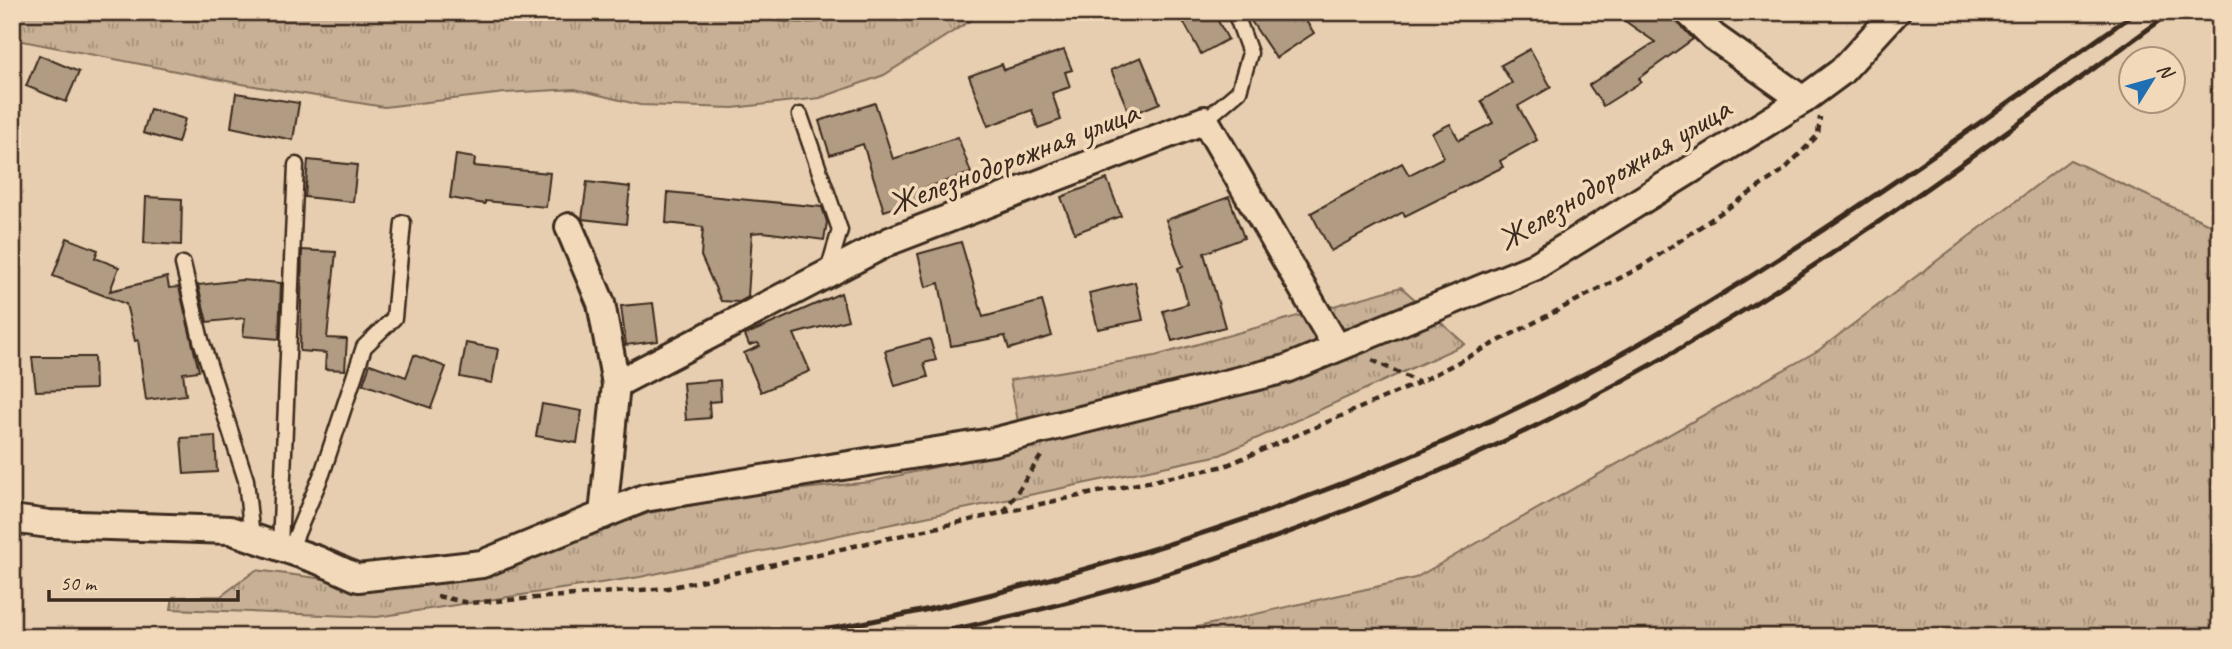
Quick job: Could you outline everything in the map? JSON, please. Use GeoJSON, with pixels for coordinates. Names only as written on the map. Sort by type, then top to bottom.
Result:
{"type":"FeatureCollection","features":[{"type":"Feature","properties":{"kind":"street"},"geometry":{"type":"LineString","coordinates":[[1688,12],[1714,37],[1803,100]]}},
{"type":"Feature","properties":{"kind":"street","name":"Железнодорожная улица"},"geometry":{"type":"LineString","coordinates":[[12,519],[49,524],[230,530],[358,578],[482,564],[644,498],[992,442],[1286,369],[1336,346],[1534,267],[1803,100],[1841,72],[1895,12]]}},
{"type":"Feature","properties":{"kind":"street","name":"Железнодорожная улица"},"geometry":{"type":"LineString","coordinates":[[615,384],[890,241],[1205,120]]}},
{"type":"Feature","properties":{"kind":"street"},"geometry":{"type":"LineString","coordinates":[[1205,120],[1336,346]]}},
{"type":"Feature","properties":{"kind":"street"},"geometry":{"type":"LineString","coordinates":[[569,227],[601,303],[615,384],[603,515]]}},
{"type":"Feature","properties":{"kind":"lane"},"geometry":{"type":"LineString","coordinates":[[1205,120],[1239,91],[1250,53],[1235,12]]}},
{"type":"Feature","properties":{"kind":"lane"},"geometry":{"type":"LineString","coordinates":[[800,115],[840,230],[827,275]]}},
{"type":"Feature","properties":{"kind":"lane"},"geometry":{"type":"LineString","coordinates":[[285,549],[296,165]]}},
{"type":"Feature","properties":{"kind":"lane"},"geometry":{"type":"LineString","coordinates":[[285,549],[322,474],[364,347],[394,318],[403,223]]}},
{"type":"Feature","properties":{"kind":"lane"},"geometry":{"type":"LineString","coordinates":[[184,264],[201,341],[246,480],[252,538]]}},
{"type":"Feature","properties":{"kind":"path"},"geometry":{"type":"LineString","coordinates":[[432,594],[469,603],[668,588],[1004,512],[1225,466],[1418,383],[1640,267],[1784,170],[1818,135],[1826,83]]}},
{"type":"Feature","properties":{"kind":"path"},"geometry":{"type":"LineString","coordinates":[[1336,346],[1383,364],[1418,383]]}},
{"type":"Feature","properties":{"kind":"path"},"geometry":{"type":"LineString","coordinates":[[1004,512],[1035,468],[1054,426]]}},
{"type":"Feature","properties":{"kind":"green space"},"geometry":{"type":"Polygon","coordinates":[[[12,12],[734,12],[763,19],[811,23],[841,18],[854,12],[984,12],[884,75],[820,98],[733,108],[640,105],[575,89],[505,93],[384,107],[242,84],[12,39],[12,12]]]}},
{"type":"Feature","properties":{"kind":"green space"},"geometry":{"type":"Polygon","coordinates":[[[2070,160],[2220,229],[2220,637],[1153,637],[1415,578],[1819,350],[2070,160]]]}},
{"type":"Feature","properties":{"kind":"green space"},"geometry":{"type":"Polygon","coordinates":[[[1401,287],[1465,344],[1220,455],[640,577],[377,617],[171,609],[173,597],[221,596],[256,570],[325,579],[369,590],[484,573],[649,513],[754,494],[870,482],[1023,447],[1010,380],[1155,356],[1401,287]]]}},
{"type":"Feature","properties":{"kind":"building"},"geometry":{"type":"Polygon","coordinates":[[[1178,12],[1213,12],[1228,39],[1201,54],[1178,12]]]}},
{"type":"Feature","properties":{"kind":"building"},"geometry":{"type":"Polygon","coordinates":[[[1245,12],[1300,12],[1314,33],[1276,58],[1245,12]]]}},
{"type":"Feature","properties":{"kind":"building"},"geometry":{"type":"Polygon","coordinates":[[[1612,12],[1669,12],[1693,39],[1639,78],[1641,82],[1603,106],[1589,85],[1655,42],[1612,12]]]}},
{"type":"Feature","properties":{"kind":"building"},"geometry":{"type":"Polygon","coordinates":[[[1530,49],[1551,87],[1518,106],[1537,140],[1500,161],[1503,167],[1405,216],[1403,212],[1331,251],[1311,213],[1402,163],[1409,175],[1444,157],[1432,133],[1450,124],[1459,140],[1493,123],[1481,101],[1512,83],[1501,65],[1530,49]]]}},
{"type":"Feature","properties":{"kind":"building"},"geometry":{"type":"Polygon","coordinates":[[[1064,50],[1072,70],[1065,72],[1070,87],[1052,93],[1061,120],[1038,128],[1032,110],[988,126],[969,76],[1002,64],[1004,70],[1064,50]]]}},
{"type":"Feature","properties":{"kind":"building"},"geometry":{"type":"Polygon","coordinates":[[[39,55],[79,72],[66,102],[26,86],[39,55]]]}},
{"type":"Feature","properties":{"kind":"building"},"geometry":{"type":"Polygon","coordinates":[[[1141,57],[1160,103],[1130,115],[1111,70],[1141,57]]]}},
{"type":"Feature","properties":{"kind":"building"},"geometry":{"type":"Polygon","coordinates":[[[236,93],[299,103],[293,140],[231,127],[236,93]]]}},
{"type":"Feature","properties":{"kind":"building"},"geometry":{"type":"Polygon","coordinates":[[[875,103],[893,159],[958,137],[971,173],[928,187],[930,196],[884,211],[863,144],[830,155],[819,121],[875,103]]]}},
{"type":"Feature","properties":{"kind":"building"},"geometry":{"type":"Polygon","coordinates":[[[150,109],[185,119],[178,143],[143,133],[150,109]]]}},
{"type":"Feature","properties":{"kind":"building"},"geometry":{"type":"Polygon","coordinates":[[[456,155],[475,158],[474,166],[550,173],[546,207],[485,201],[485,204],[450,198],[456,155]]]}},
{"type":"Feature","properties":{"kind":"building"},"geometry":{"type":"Polygon","coordinates":[[[308,160],[357,165],[353,202],[305,197],[308,160]]]}},
{"type":"Feature","properties":{"kind":"building"},"geometry":{"type":"Polygon","coordinates":[[[1107,179],[1121,216],[1075,233],[1061,197],[1107,179]]]}},
{"type":"Feature","properties":{"kind":"building"},"geometry":{"type":"Polygon","coordinates":[[[587,182],[630,187],[626,224],[582,219],[587,182]]]}},
{"type":"Feature","properties":{"kind":"building"},"geometry":{"type":"Polygon","coordinates":[[[668,192],[822,207],[827,222],[824,240],[752,233],[748,297],[739,302],[721,301],[701,256],[703,227],[666,223],[668,192]]]}},
{"type":"Feature","properties":{"kind":"building"},"geometry":{"type":"Polygon","coordinates":[[[146,197],[182,199],[181,245],[144,243],[146,197]]]}},
{"type":"Feature","properties":{"kind":"building"},"geometry":{"type":"Polygon","coordinates":[[[1229,197],[1244,238],[1204,253],[1225,327],[1172,341],[1163,311],[1188,304],[1178,268],[1183,266],[1166,220],[1229,197]]]}},
{"type":"Feature","properties":{"kind":"building"},"geometry":{"type":"Polygon","coordinates":[[[67,238],[98,250],[95,258],[119,267],[110,291],[167,277],[169,288],[179,287],[199,371],[183,373],[186,395],[146,400],[138,340],[135,341],[126,304],[53,276],[67,238]]]}},
{"type":"Feature","properties":{"kind":"building"},"geometry":{"type":"Polygon","coordinates":[[[961,242],[983,317],[1042,301],[1052,336],[1009,349],[1005,336],[951,346],[939,283],[926,287],[918,254],[961,242]]]}},
{"type":"Feature","properties":{"kind":"building"},"geometry":{"type":"Polygon","coordinates":[[[302,250],[336,252],[327,338],[347,339],[345,370],[325,369],[326,353],[300,351],[302,250]]]}},
{"type":"Feature","properties":{"kind":"building"},"geometry":{"type":"Polygon","coordinates":[[[241,280],[281,283],[279,339],[243,336],[245,318],[207,322],[198,285],[241,280]]]}},
{"type":"Feature","properties":{"kind":"building"},"geometry":{"type":"Polygon","coordinates":[[[1135,282],[1143,320],[1098,329],[1089,293],[1135,282]]]}},
{"type":"Feature","properties":{"kind":"building"},"geometry":{"type":"Polygon","coordinates":[[[841,293],[848,320],[794,334],[810,371],[761,392],[744,353],[760,346],[758,343],[749,345],[745,335],[841,293]]]}},
{"type":"Feature","properties":{"kind":"building"},"geometry":{"type":"Polygon","coordinates":[[[653,303],[658,341],[626,345],[621,306],[653,303]]]}},
{"type":"Feature","properties":{"kind":"building"},"geometry":{"type":"Polygon","coordinates":[[[930,339],[936,360],[924,363],[928,377],[895,386],[885,351],[930,339]]]}},
{"type":"Feature","properties":{"kind":"building"},"geometry":{"type":"Polygon","coordinates":[[[466,343],[498,349],[492,383],[460,377],[466,343]]]}},
{"type":"Feature","properties":{"kind":"building"},"geometry":{"type":"Polygon","coordinates":[[[414,355],[446,367],[431,408],[363,384],[370,364],[406,377],[414,355]]]}},
{"type":"Feature","properties":{"kind":"building"},"geometry":{"type":"Polygon","coordinates":[[[32,357],[94,357],[95,389],[36,391],[32,357]]]}},
{"type":"Feature","properties":{"kind":"building"},"geometry":{"type":"Polygon","coordinates":[[[720,380],[721,401],[709,402],[710,418],[686,420],[683,383],[720,380]]]}},
{"type":"Feature","properties":{"kind":"building"},"geometry":{"type":"Polygon","coordinates":[[[542,404],[582,411],[577,443],[536,436],[542,404]]]}},
{"type":"Feature","properties":{"kind":"building"},"geometry":{"type":"Polygon","coordinates":[[[215,436],[217,472],[184,474],[181,438],[215,436]]]}},
{"type":"Feature","properties":{"kind":"railway"},"geometry":{"type":"LineString","coordinates":[[778,637],[913,613],[1089,568],[1263,513],[1391,464],[1516,409],[1637,345],[1765,267],[1891,184],[2136,12]]}},
{"type":"Feature","properties":{"kind":"railway"},"geometry":{"type":"LineString","coordinates":[[916,637],[1030,612],[1142,581],[1253,545],[1362,504],[1469,458],[1574,406],[1677,350],[1827,257],[1976,154],[2172,12]]}}]}
